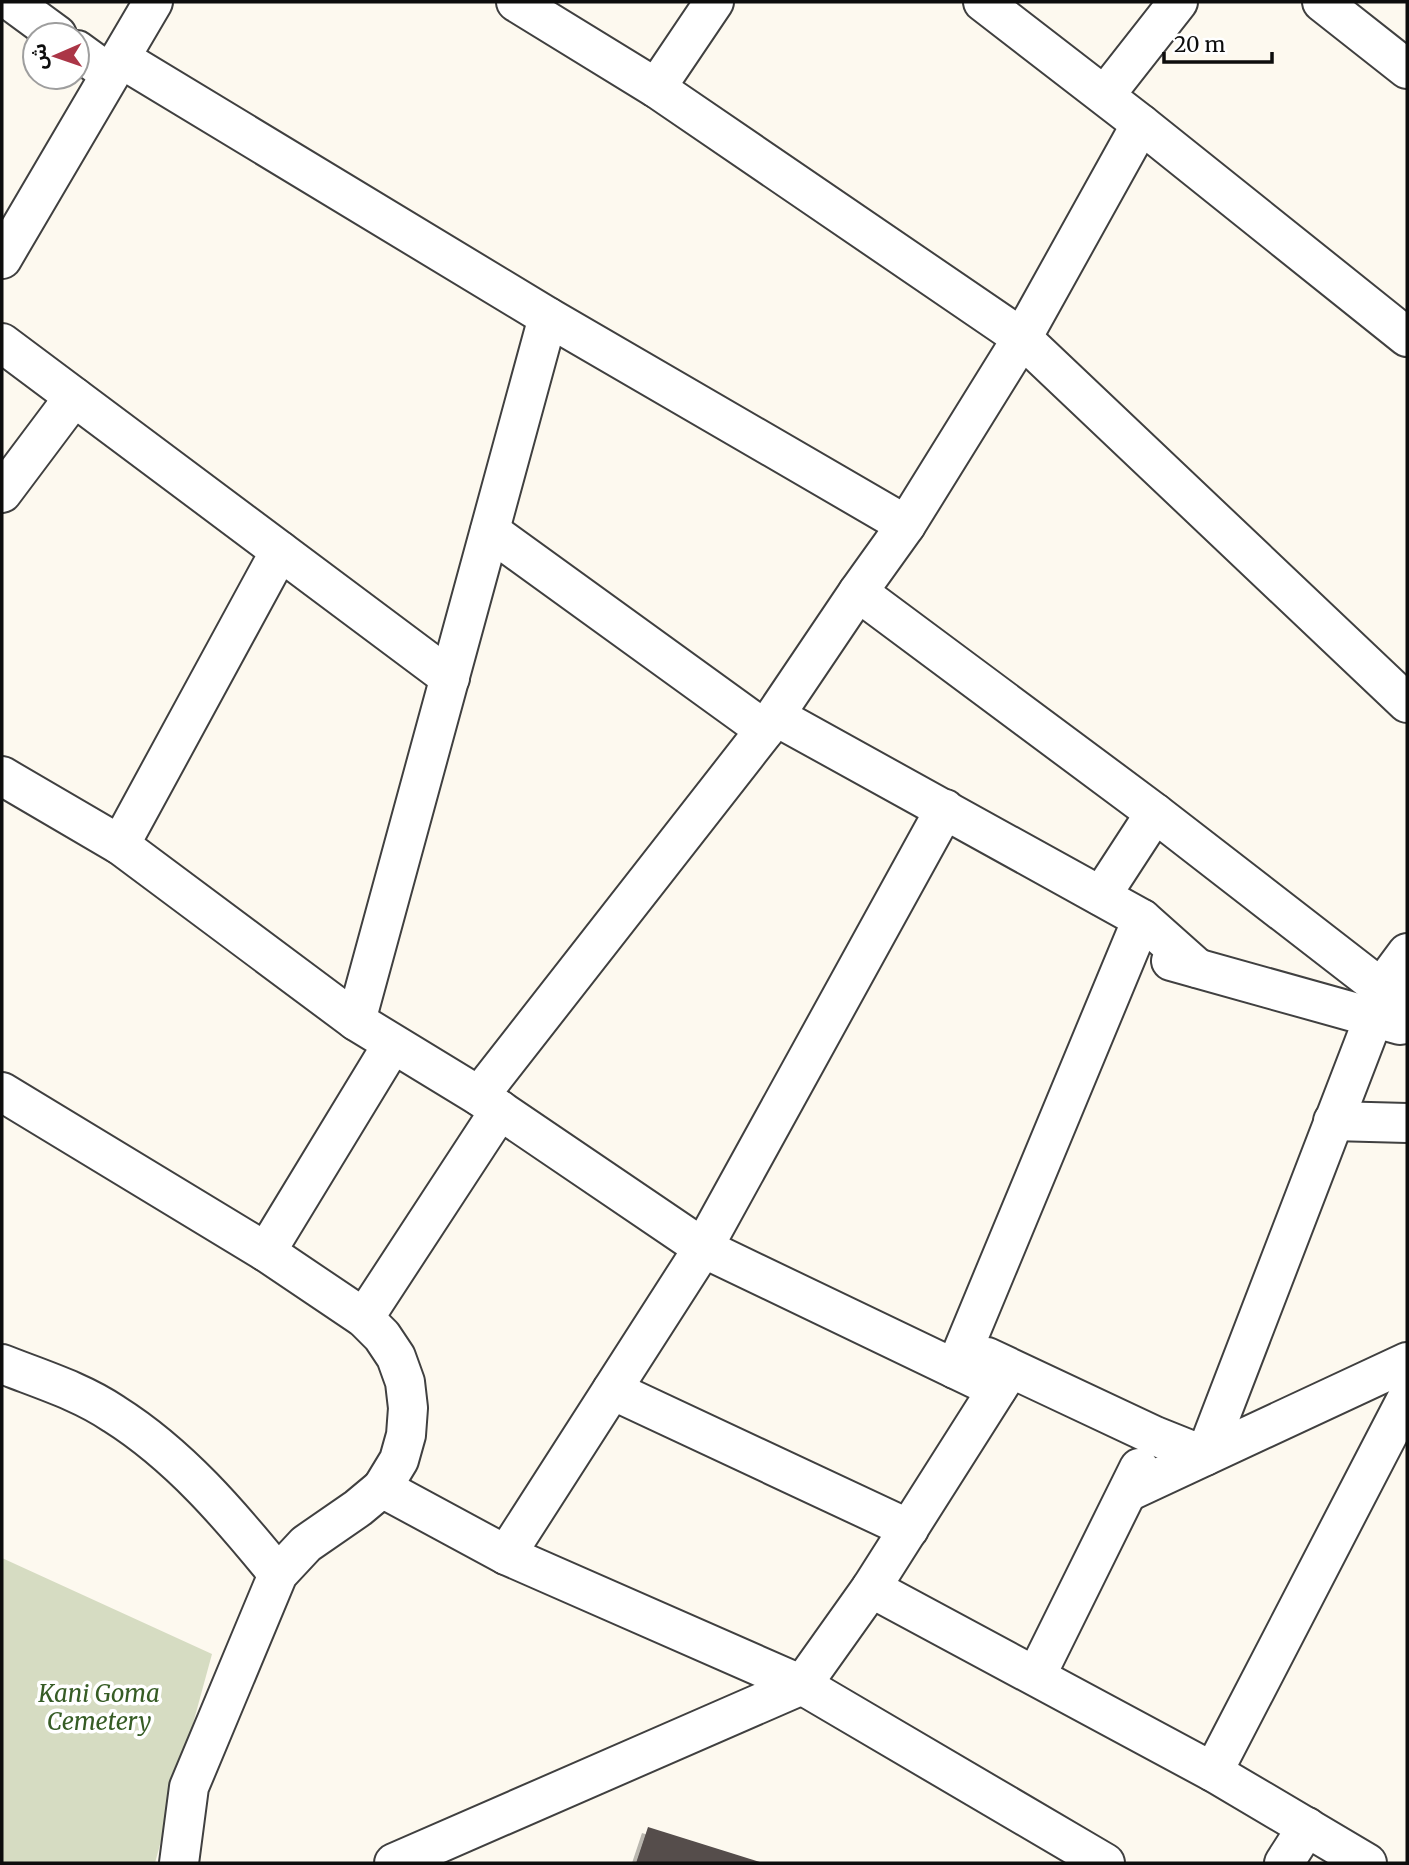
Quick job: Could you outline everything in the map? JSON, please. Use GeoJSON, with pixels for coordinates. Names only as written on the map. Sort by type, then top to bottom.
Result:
{"type":"FeatureCollection","features":[{"type":"Feature","properties":{"kind":"street"},"geometry":{"type":"LineString","coordinates":[[12,2],[38,21]]}},
{"type":"Feature","properties":{"kind":"street"},"geometry":{"type":"LineString","coordinates":[[2,259],[153,2]]}},
{"type":"Feature","properties":{"kind":"street"},"geometry":{"type":"LineString","coordinates":[[516,2],[656,88],[1022,338],[1407,703]]}},
{"type":"Feature","properties":{"kind":"street"},"geometry":{"type":"LineString","coordinates":[[656,88],[714,2]]}},
{"type":"Feature","properties":{"kind":"street"},"geometry":{"type":"LineString","coordinates":[[983,2],[1105,95],[1407,337]]}},
{"type":"Feature","properties":{"kind":"street"},"geometry":{"type":"LineString","coordinates":[[1105,95],[1178,2]]}},
{"type":"Feature","properties":{"kind":"street"},"geometry":{"type":"LineString","coordinates":[[1322,2],[1407,69]]}},
{"type":"Feature","properties":{"kind":"street"},"geometry":{"type":"LineString","coordinates":[[91,56],[115,66],[906,525]]}},
{"type":"Feature","properties":{"kind":"street"},"geometry":{"type":"LineString","coordinates":[[364,1318],[489,1103],[770,723],[906,525],[1022,338],[1141,124]]}},
{"type":"Feature","properties":{"kind":"street"},"geometry":{"type":"LineString","coordinates":[[356,1021],[548,317]]}},
{"type":"Feature","properties":{"kind":"street"},"geometry":{"type":"LineString","coordinates":[[2,343],[450,678]]}},
{"type":"Feature","properties":{"kind":"street"},"geometry":{"type":"LineString","coordinates":[[2,493],[74,397]]}},
{"type":"Feature","properties":{"kind":"street"},"geometry":{"type":"LineString","coordinates":[[490,531],[770,723],[944,809],[1101,896],[1135,934],[1197,968],[1392,1011]]}},
{"type":"Feature","properties":{"kind":"street"},"geometry":{"type":"LineString","coordinates":[[120,845],[280,551]]}},
{"type":"Feature","properties":{"kind":"street"},"geometry":{"type":"LineString","coordinates":[[858,592],[1155,813],[1392,1011]]}},
{"type":"Feature","properties":{"kind":"street"},"geometry":{"type":"LineString","coordinates":[[2,775],[120,845],[356,1021],[489,1103],[703,1248],[1004,1378],[1205,1455]]}},
{"type":"Feature","properties":{"kind":"street"},"geometry":{"type":"LineString","coordinates":[[506,1555],[703,1248],[944,809]]}},
{"type":"Feature","properties":{"kind":"street"},"geometry":{"type":"LineString","coordinates":[[1101,896],[1155,813]]}},
{"type":"Feature","properties":{"kind":"street"},"geometry":{"type":"LineString","coordinates":[[959,1358],[1135,934]]}},
{"type":"Feature","properties":{"kind":"street"},"geometry":{"type":"LineString","coordinates":[[1205,1455],[1333,1121],[1392,1011],[1407,953]]}},
{"type":"Feature","properties":{"kind":"street"},"geometry":{"type":"LineString","coordinates":[[266,1252],[392,1045]]}},
{"type":"Feature","properties":{"kind":"street"},"geometry":{"type":"LineString","coordinates":[[2,1092],[266,1252],[364,1318],[382,1336],[396,1357],[405,1382],[408,1408],[406,1435],[399,1460],[382,1488],[306,1544],[278,1574],[189,1787],[178,1863]]}},
{"type":"Feature","properties":{"kind":"street"},"geometry":{"type":"LineString","coordinates":[[1333,1121],[1407,1123]]}},
{"type":"Feature","properties":{"kind":"street"},"geometry":{"type":"LineString","coordinates":[[1128,1492],[1407,1362]]}},
{"type":"Feature","properties":{"kind":"street"},"geometry":{"type":"LineString","coordinates":[[2,1364],[78,1394],[113,1413],[143,1434],[236,1522],[278,1574]]}},
{"type":"Feature","properties":{"kind":"street"},"geometry":{"type":"LineString","coordinates":[[394,1863],[802,1685],[871,1588],[1004,1378]]}},
{"type":"Feature","properties":{"kind":"street"},"geometry":{"type":"LineString","coordinates":[[612,1390],[909,1529]]}},
{"type":"Feature","properties":{"kind":"street"},"geometry":{"type":"LineString","coordinates":[[1213,1772],[1407,1398]]}},
{"type":"Feature","properties":{"kind":"street"},"geometry":{"type":"LineString","coordinates":[[1035,1676],[1155,1436]]}},
{"type":"Feature","properties":{"kind":"street"},"geometry":{"type":"LineString","coordinates":[[382,1488],[506,1555],[802,1685],[1105,1863]]}},
{"type":"Feature","properties":{"kind":"street"},"geometry":{"type":"LineString","coordinates":[[871,1588],[1213,1772],[1367,1863]]}},
{"type":"Feature","properties":{"kind":"street"},"geometry":{"type":"LineString","coordinates":[[1284,1863],[1307,1827]]}},
{"type":"Feature","properties":{"kind":"green space","name":"Kani Goma Cemetery"},"geometry":{"type":"Polygon","coordinates":[[[2,1558],[212,1654],[155,1863],[2,1863],[2,1558]]]}},
{"type":"Feature","properties":{"kind":"building"},"geometry":{"type":"Polygon","coordinates":[[[648,1827],[763,1863],[636,1863],[648,1827]]]}}]}
